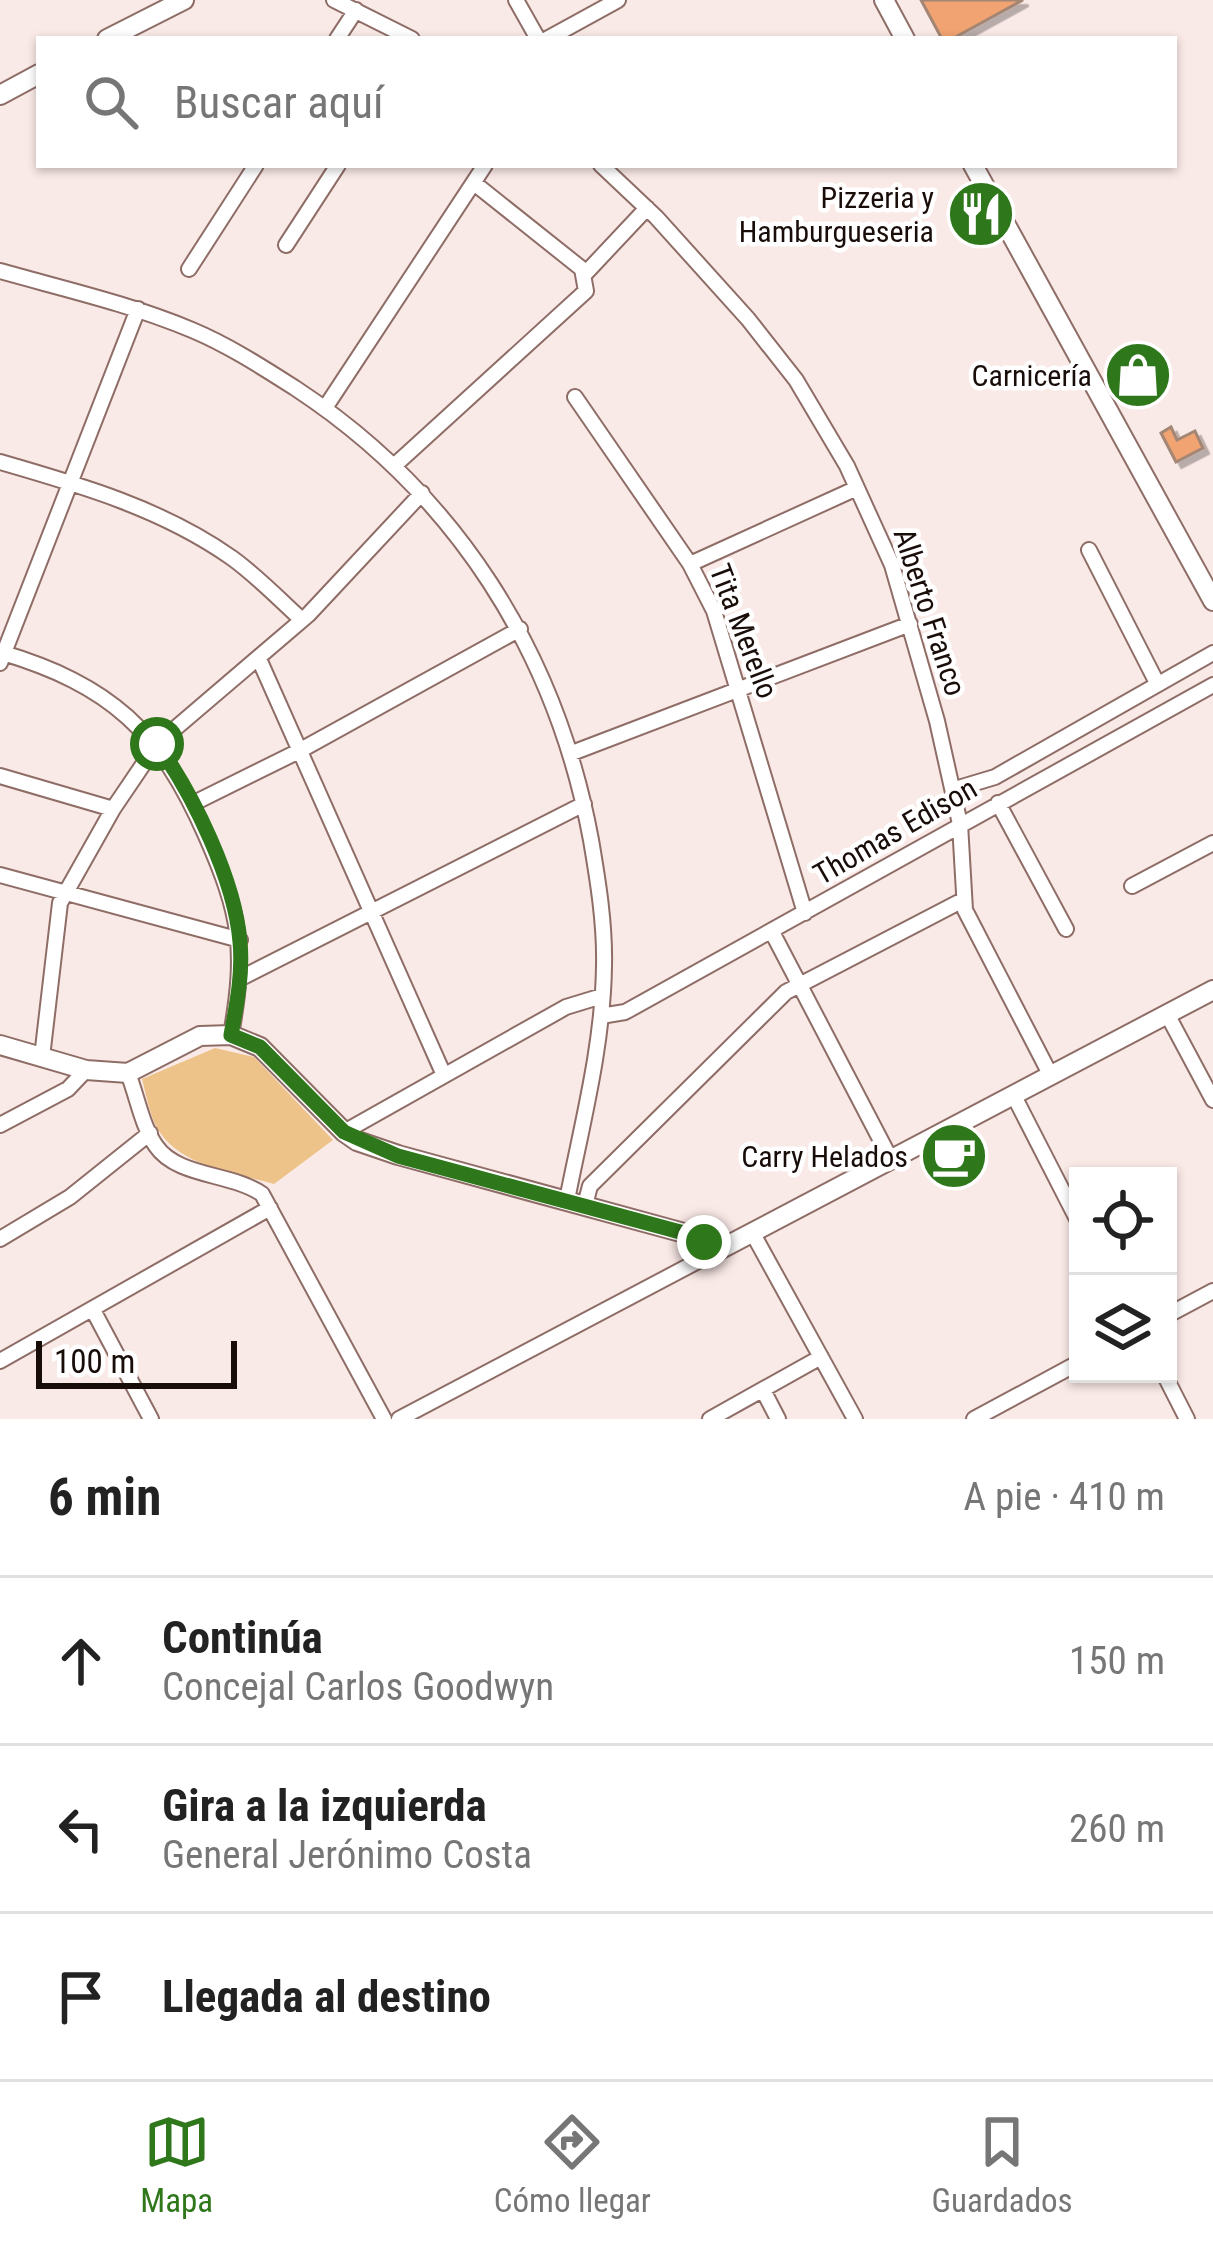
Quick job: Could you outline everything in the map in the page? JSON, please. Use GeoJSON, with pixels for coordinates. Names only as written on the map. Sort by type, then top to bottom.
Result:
{"type":"FeatureCollection","features":[{"type":"Feature","properties":{"kind":"street"},"geometry":{"type":"LineString","coordinates":[[113,36],[184,0]]}},
{"type":"Feature","properties":{"kind":"street"},"geometry":{"type":"LineString","coordinates":[[334,0],[406,36]]}},
{"type":"Feature","properties":{"kind":"street"},"geometry":{"type":"LineString","coordinates":[[516,0],[536,36]]}},
{"type":"Feature","properties":{"kind":"street"},"geometry":{"type":"LineString","coordinates":[[552,36],[618,0]]}},
{"type":"Feature","properties":{"kind":"street"},"geometry":{"type":"LineString","coordinates":[[884,0],[903,36]]}},
{"type":"Feature","properties":{"kind":"street"},"geometry":{"type":"LineString","coordinates":[[339,36],[356,10]]}},
{"type":"Feature","properties":{"kind":"street"},"geometry":{"type":"LineString","coordinates":[[0,95],[36,76]]}},
{"type":"Feature","properties":{"kind":"street"},"geometry":{"type":"LineString","coordinates":[[189,268],[254,168]]}},
{"type":"Feature","properties":{"kind":"street"},"geometry":{"type":"LineString","coordinates":[[286,245],[336,168]]}},
{"type":"Feature","properties":{"kind":"street"},"geometry":{"type":"LineString","coordinates":[[325,408],[483,168]]}},
{"type":"Feature","properties":{"kind":"street","name":"Alberto Franco"},"geometry":{"type":"LineString","coordinates":[[604,168],[735,305],[796,380],[857,488],[892,565],[955,789],[963,899],[1050,1075]]}},
{"type":"Feature","properties":{"kind":"street"},"geometry":{"type":"LineString","coordinates":[[975,168],[1213,602]]}},
{"type":"Feature","properties":{"kind":"street"},"geometry":{"type":"LineString","coordinates":[[394,465],[586,291],[584,275],[575,263],[474,183]]}},
{"type":"Feature","properties":{"kind":"street"},"geometry":{"type":"LineString","coordinates":[[584,275],[647,208]]}},
{"type":"Feature","properties":{"kind":"street"},"geometry":{"type":"LineString","coordinates":[[0,271],[138,309],[255,362],[325,408],[394,465],[479,562],[520,629],[550,693],[572,753],[600,890],[601,1016],[576,1203]]}},
{"type":"Feature","properties":{"kind":"street"},"geometry":{"type":"LineString","coordinates":[[138,309],[1,656],[81,683],[157,744],[192,804],[228,885],[240,940],[241,978],[231,1035]]}},
{"type":"Feature","properties":{"kind":"street","name":"Tita Merello"},"geometry":{"type":"LineString","coordinates":[[574,397],[690,563],[714,611],[806,913]]}},
{"type":"Feature","properties":{"kind":"street"},"geometry":{"type":"LineString","coordinates":[[0,462],[71,482],[189,531],[232,559],[302,620]]}},
{"type":"Feature","properties":{"kind":"street"},"geometry":{"type":"LineString","coordinates":[[690,563],[857,488]]}},
{"type":"Feature","properties":{"kind":"street"},"geometry":{"type":"LineString","coordinates":[[42,1057],[64,892],[76,880],[113,809],[157,744],[302,620],[422,493]]}},
{"type":"Feature","properties":{"kind":"street"},"geometry":{"type":"LineString","coordinates":[[1089,550],[1157,682]]}},
{"type":"Feature","properties":{"kind":"street"},"geometry":{"type":"LineString","coordinates":[[572,753],[910,624]]}},
{"type":"Feature","properties":{"kind":"street"},"geometry":{"type":"LineString","coordinates":[[192,804],[299,751],[520,629]]}},
{"type":"Feature","properties":{"kind":"street","name":"Thomas Edison"},"geometry":{"type":"LineString","coordinates":[[955,789],[994,777],[1213,653]]}},
{"type":"Feature","properties":{"kind":"street"},"geometry":{"type":"LineString","coordinates":[[259,659],[443,1073]]}},
{"type":"Feature","properties":{"kind":"street","name":"Thomas Edison"},"geometry":{"type":"LineString","coordinates":[[601,1016],[625,1012],[1213,685]]}},
{"type":"Feature","properties":{"kind":"street"},"geometry":{"type":"LineString","coordinates":[[0,776],[113,809]]}},
{"type":"Feature","properties":{"kind":"street"},"geometry":{"type":"LineString","coordinates":[[998,803],[1066,929]]}},
{"type":"Feature","properties":{"kind":"street"},"geometry":{"type":"LineString","coordinates":[[241,978],[584,804]]}},
{"type":"Feature","properties":{"kind":"street"},"geometry":{"type":"LineString","coordinates":[[1132,886],[1213,843]]}},
{"type":"Feature","properties":{"kind":"street"},"geometry":{"type":"LineString","coordinates":[[0,875],[240,940]]}},
{"type":"Feature","properties":{"kind":"street"},"geometry":{"type":"LineString","coordinates":[[576,1203],[796,984],[963,899]]}},
{"type":"Feature","properties":{"kind":"street"},"geometry":{"type":"LineString","coordinates":[[772,932],[890,1159]]}},
{"type":"Feature","properties":{"kind":"street"},"geometry":{"type":"LineString","coordinates":[[399,1419],[1213,990]]}},
{"type":"Feature","properties":{"kind":"street"},"geometry":{"type":"LineString","coordinates":[[344,1132],[566,1007],[602,996]]}},
{"type":"Feature","properties":{"kind":"street"},"geometry":{"type":"LineString","coordinates":[[1167,1014],[1213,1100]]}},
{"type":"Feature","properties":{"kind":"street"},"geometry":{"type":"LineString","coordinates":[[0,1045],[86,1070],[128,1073],[200,1036],[231,1035],[260,1047],[344,1132],[398,1156],[684,1233],[719,1250]]}},
{"type":"Feature","properties":{"kind":"street"},"geometry":{"type":"LineString","coordinates":[[0,1124],[68,1089],[86,1070]]}},
{"type":"Feature","properties":{"kind":"street"},"geometry":{"type":"LineString","coordinates":[[128,1073],[160,1152],[247,1183],[262,1194],[384,1419]]}},
{"type":"Feature","properties":{"kind":"street"},"geometry":{"type":"LineString","coordinates":[[1014,1096],[1069,1203]]}},
{"type":"Feature","properties":{"kind":"street"},"geometry":{"type":"LineString","coordinates":[[0,1240],[70,1197],[150,1133]]}},
{"type":"Feature","properties":{"kind":"street"},"geometry":{"type":"LineString","coordinates":[[0,1360],[271,1208]]}},
{"type":"Feature","properties":{"kind":"street"},"geometry":{"type":"LineString","coordinates":[[752,1232],[855,1419]]}},
{"type":"Feature","properties":{"kind":"street"},"geometry":{"type":"LineString","coordinates":[[1177,1310],[1213,1292]]}},
{"type":"Feature","properties":{"kind":"street"},"geometry":{"type":"LineString","coordinates":[[93,1310],[151,1419]]}},
{"type":"Feature","properties":{"kind":"street"},"geometry":{"type":"LineString","coordinates":[[710,1419],[821,1358]]}},
{"type":"Feature","properties":{"kind":"street"},"geometry":{"type":"LineString","coordinates":[[974,1419],[1069,1368]]}},
{"type":"Feature","properties":{"kind":"street"},"geometry":{"type":"LineString","coordinates":[[1169,1383],[1187,1419]]}},
{"type":"Feature","properties":{"kind":"street"},"geometry":{"type":"LineString","coordinates":[[763,1390],[778,1419]]}},
{"type":"Feature","properties":{"kind":"shaded area"},"geometry":{"type":"Polygon","coordinates":[[[215,1048],[254,1057],[333,1140],[274,1184],[208,1166],[178,1151],[156,1126],[142,1079],[215,1048]]]}},
{"type":"Feature","properties":{"kind":"building"},"geometry":{"type":"Polygon","coordinates":[[[921,0],[1023,0],[957,36],[940,36],[921,0]]]}},
{"type":"Feature","properties":{"kind":"building"},"geometry":{"type":"Polygon","coordinates":[[[1171,427],[1177,440],[1195,431],[1203,448],[1176,462],[1161,433],[1171,427]]]}},
{"type":"Feature","properties":{"kind":"place","name":"Pizzeria y Hamburgueseria"},"geometry":{"type":"Point","coordinates":[981,214]}},
{"type":"Feature","properties":{"kind":"place","name":"Carnicería"},"geometry":{"type":"Point","coordinates":[1138,375]}},
{"type":"Feature","properties":{"kind":"place","name":"Carry Helados"},"geometry":{"type":"Point","coordinates":[954,1156]}},
{"type":"Feature","properties":{"kind":"route"},"geometry":{"type":"LineString","coordinates":[[157,744],[192,804],[235,910],[241,978],[231,1035],[260,1047],[357,1141],[704,1242]]}}]}
